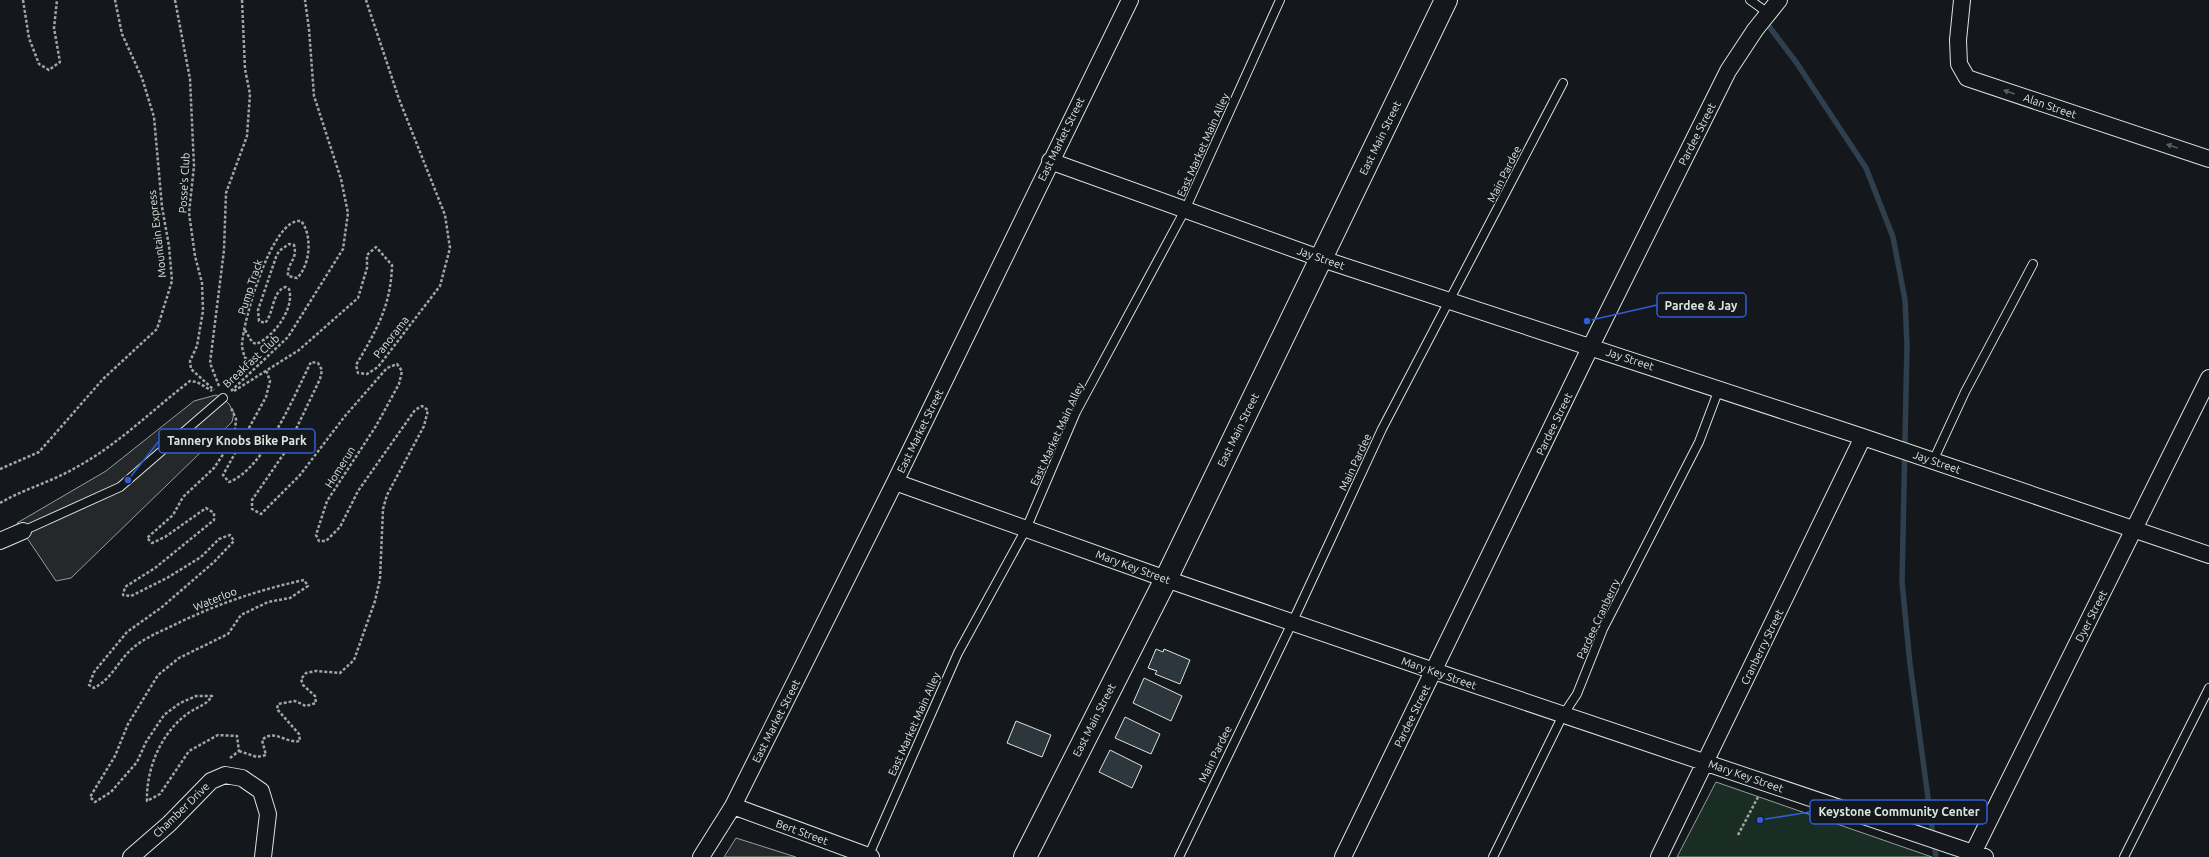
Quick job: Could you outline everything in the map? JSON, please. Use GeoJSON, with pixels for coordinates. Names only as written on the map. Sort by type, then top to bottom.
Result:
{"type":"FeatureCollection","features":[{"type":"Feature","properties":{"kind":"main road","name":"East Main Street"},"geometry":{"type":"LineString","coordinates":[[1025,857],[1166,579],[1446,0]]}},
{"type":"Feature","properties":{"kind":"street","name":"East Market Street"},"geometry":{"type":"LineString","coordinates":[[701,857],[733,806],[895,482],[1050,161],[1130,0]]}},
{"type":"Feature","properties":{"kind":"street","name":"Pardee Street"},"geometry":{"type":"LineString","coordinates":[[1343,857],[1591,346],[1728,71],[1768,13],[1779,0]]}},
{"type":"Feature","properties":{"kind":"street","name":"Alan Street"},"geometry":{"type":"LineString","coordinates":[[1962,0],[1958,40],[1959,64],[1967,78],[2209,159]]}},
{"type":"Feature","properties":{"kind":"street","name":"Jay Street"},"geometry":{"type":"LineString","coordinates":[[1050,161],[1322,259],[1591,346],[2209,555]]}},
{"type":"Feature","properties":{"kind":"street","name":"Dyer Street"},"geometry":{"type":"LineString","coordinates":[[1979,855],[2134,530],[2209,378]]}},
{"type":"Feature","properties":{"kind":"street","name":"Cranberry Street"},"geometry":{"type":"LineString","coordinates":[[1658,857],[1706,762],[1863,437]]}},
{"type":"Feature","properties":{"kind":"street","name":"Mary Key Street"},"geometry":{"type":"LineString","coordinates":[[895,482],[1292,623],[1979,855]]}},
{"type":"Feature","properties":{"kind":"street"},"geometry":{"type":"LineString","coordinates":[[0,541],[23,531]]}},
{"type":"Feature","properties":{"kind":"street"},"geometry":{"type":"LineString","coordinates":[[225,775],[242,778],[261,791],[268,814],[263,857]]}},
{"type":"Feature","properties":{"kind":"street","name":"Chamber Drive"},"geometry":{"type":"LineString","coordinates":[[130,857],[169,824],[211,781],[225,775]]}},
{"type":"Feature","properties":{"kind":"street","name":"Bert Street"},"geometry":{"type":"LineString","coordinates":[[733,806],[869,857]]}},
{"type":"Feature","properties":{"kind":"lane","name":"East Market Main Alley"},"geometry":{"type":"LineString","coordinates":[[869,857],[958,653],[1026,529],[1076,412],[1185,210],[1280,0]]}},
{"type":"Feature","properties":{"kind":"lane"},"geometry":{"type":"LineString","coordinates":[[1750,0],[1768,13]]}},
{"type":"Feature","properties":{"kind":"lane","name":"Main Pardee"},"geometry":{"type":"LineString","coordinates":[[1179,857],[1292,623],[1382,429],[1451,301],[1563,83]]}},
{"type":"Feature","properties":{"kind":"lane"},"geometry":{"type":"LineString","coordinates":[[1933,461],[1965,392],[2033,264]]}},
{"type":"Feature","properties":{"kind":"lane","name":"Pardee Cranberry"},"geometry":{"type":"LineString","coordinates":[[1493,857],[1563,714],[1577,694],[1603,628],[1699,442],[1719,389]]}},
{"type":"Feature","properties":{"kind":"lane"},"geometry":{"type":"LineString","coordinates":[[23,531],[120,487],[223,398]]}},
{"type":"Feature","properties":{"kind":"lane"},"geometry":{"type":"LineString","coordinates":[[2124,857],[2209,688]]}},
{"type":"Feature","properties":{"kind":"path"},"geometry":{"type":"LineString","coordinates":[[23,0],[29,38],[39,64],[49,70],[60,62],[54,28],[57,0]]}},
{"type":"Feature","properties":{"kind":"path","name":"Mountain Express"},"geometry":{"type":"LineString","coordinates":[[0,469],[39,452],[103,379],[157,329],[172,281],[169,246],[161,200],[154,117],[142,78],[122,34],[115,0]]}},
{"type":"Feature","properties":{"kind":"path","name":"Posse's Club"},"geometry":{"type":"LineString","coordinates":[[175,0],[190,79],[194,166],[189,213],[195,256],[202,283],[204,311],[197,346],[190,361],[191,369],[223,398]]}},
{"type":"Feature","properties":{"kind":"path","name":"Breakfast Club"},"geometry":{"type":"LineString","coordinates":[[242,0],[245,70],[250,94],[247,136],[226,193],[224,250],[210,362],[223,398],[259,366],[288,337],[343,249],[348,213],[341,179],[314,96],[310,29],[305,0]]}},
{"type":"Feature","properties":{"kind":"path","name":"Panorama"},"geometry":{"type":"LineString","coordinates":[[223,398],[299,350],[358,298],[367,268],[367,255],[376,247],[392,265],[392,284],[388,301],[378,326],[356,365],[358,374],[367,374],[378,367],[440,286],[450,248],[444,216],[399,99],[366,0]]}},
{"type":"Feature","properties":{"kind":"path","name":"Pump Track"},"geometry":{"type":"LineString","coordinates":[[245,330],[252,342],[256,344],[273,333],[283,317],[291,293],[286,287],[278,292],[269,319],[265,323],[260,321],[258,310],[279,250],[290,244],[294,245],[296,252],[295,258],[287,269],[288,276],[297,278],[302,274],[308,252],[308,242],[307,232],[301,221],[296,220],[289,223],[283,230],[269,255],[254,294],[245,330],[242,347],[244,357],[259,366]]}},
{"type":"Feature","properties":{"kind":"path","name":"Homerun"},"geometry":{"type":"LineString","coordinates":[[239,751],[257,757],[266,755],[262,740],[267,736],[275,735],[294,742],[300,741],[299,734],[277,709],[278,704],[295,701],[306,706],[316,704],[315,696],[303,685],[301,680],[306,673],[316,671],[340,673],[354,660],[375,601],[380,579],[383,509],[387,495],[424,426],[428,410],[422,406],[415,410],[358,491],[340,527],[326,541],[319,541],[316,535],[327,501],[376,426],[399,384],[402,371],[397,364],[387,368],[345,416],[300,475],[261,514],[252,510],[252,500],[285,452],[320,379],[322,370],[318,363],[311,362],[284,417],[263,451],[240,478],[229,482],[223,475],[266,397],[270,381],[266,370]]}},
{"type":"Feature","properties":{"kind":"path"},"geometry":{"type":"LineString","coordinates":[[0,503],[20,491],[51,480],[76,468],[145,419],[190,381],[197,382],[223,398]]}},
{"type":"Feature","properties":{"kind":"path","name":"Waterloo"},"geometry":{"type":"LineString","coordinates":[[223,398],[229,404],[236,419],[235,430],[228,447],[214,468],[183,497],[173,515],[147,538],[152,543],[165,537],[206,508],[214,513],[214,520],[155,568],[125,587],[123,595],[131,596],[167,578],[201,557],[219,539],[230,535],[234,541],[214,562],[162,607],[127,632],[94,672],[88,684],[94,688],[104,683],[134,647],[147,638],[220,604],[252,593],[304,580],[308,586],[290,598],[268,602],[241,615],[228,634],[179,658],[158,675],[128,724],[115,756],[90,796],[95,802],[111,792],[137,762],[146,742],[164,715],[180,703],[196,696],[212,696],[208,702],[187,713],[166,733],[146,783],[147,801],[160,794],[189,751],[206,741],[218,735],[237,736],[239,751]]}},
{"type":"Feature","properties":{"kind":"path"},"geometry":{"type":"LineString","coordinates":[[225,775],[224,762],[239,751]]}},
{"type":"Feature","properties":{"kind":"path"},"geometry":{"type":"LineString","coordinates":[[1738,836],[1766,783]]}},
{"type":"Feature","properties":{"kind":"green space"},"geometry":{"type":"Polygon","coordinates":[[[1716,782],[1932,857],[1677,857],[1716,782]]]}},
{"type":"Feature","properties":{"kind":"shaded area"},"geometry":{"type":"Polygon","coordinates":[[[216,395],[223,398],[229,404],[234,413],[232,422],[71,578],[56,581],[17,523],[106,471],[194,401],[216,395]]]}},
{"type":"Feature","properties":{"kind":"shaded area"},"geometry":{"type":"Polygon","coordinates":[[[736,838],[796,857],[724,857],[736,838]]]}},
{"type":"Feature","properties":{"kind":"building"},"geometry":{"type":"Polygon","coordinates":[[[1156,649],[1163,652],[1164,649],[1190,660],[1180,684],[1155,674],[1157,671],[1148,668],[1156,649]]]}},
{"type":"Feature","properties":{"kind":"building"},"geometry":{"type":"Polygon","coordinates":[[[1144,678],[1182,696],[1171,721],[1133,703],[1144,678]]]}},
{"type":"Feature","properties":{"kind":"building"},"geometry":{"type":"Polygon","coordinates":[[[1125,717],[1160,734],[1151,754],[1115,738],[1125,717]]]}},
{"type":"Feature","properties":{"kind":"building"},"geometry":{"type":"Polygon","coordinates":[[[1016,721],[1051,735],[1042,757],[1007,743],[1016,721]]]}},
{"type":"Feature","properties":{"kind":"building"},"geometry":{"type":"Polygon","coordinates":[[[1110,750],[1142,766],[1132,788],[1099,772],[1110,750]]]}},
{"type":"Feature","properties":{"kind":"waterway"},"geometry":{"type":"LineString","coordinates":[[1765,21],[1796,62],[1866,168],[1893,237],[1905,300],[1907,345],[1902,582],[1910,664],[1936,857]]}},
{"type":"Feature","properties":{"kind":"place","name":"Pardee & Jay"},"geometry":{"type":"Point","coordinates":[1587,321]}},
{"type":"Feature","properties":{"kind":"place","name":"Tannery Knobs Bike Park"},"geometry":{"type":"Point","coordinates":[128,480]}},
{"type":"Feature","properties":{"kind":"place","name":"Keystone Community Center"},"geometry":{"type":"Point","coordinates":[1760,820]}}]}
